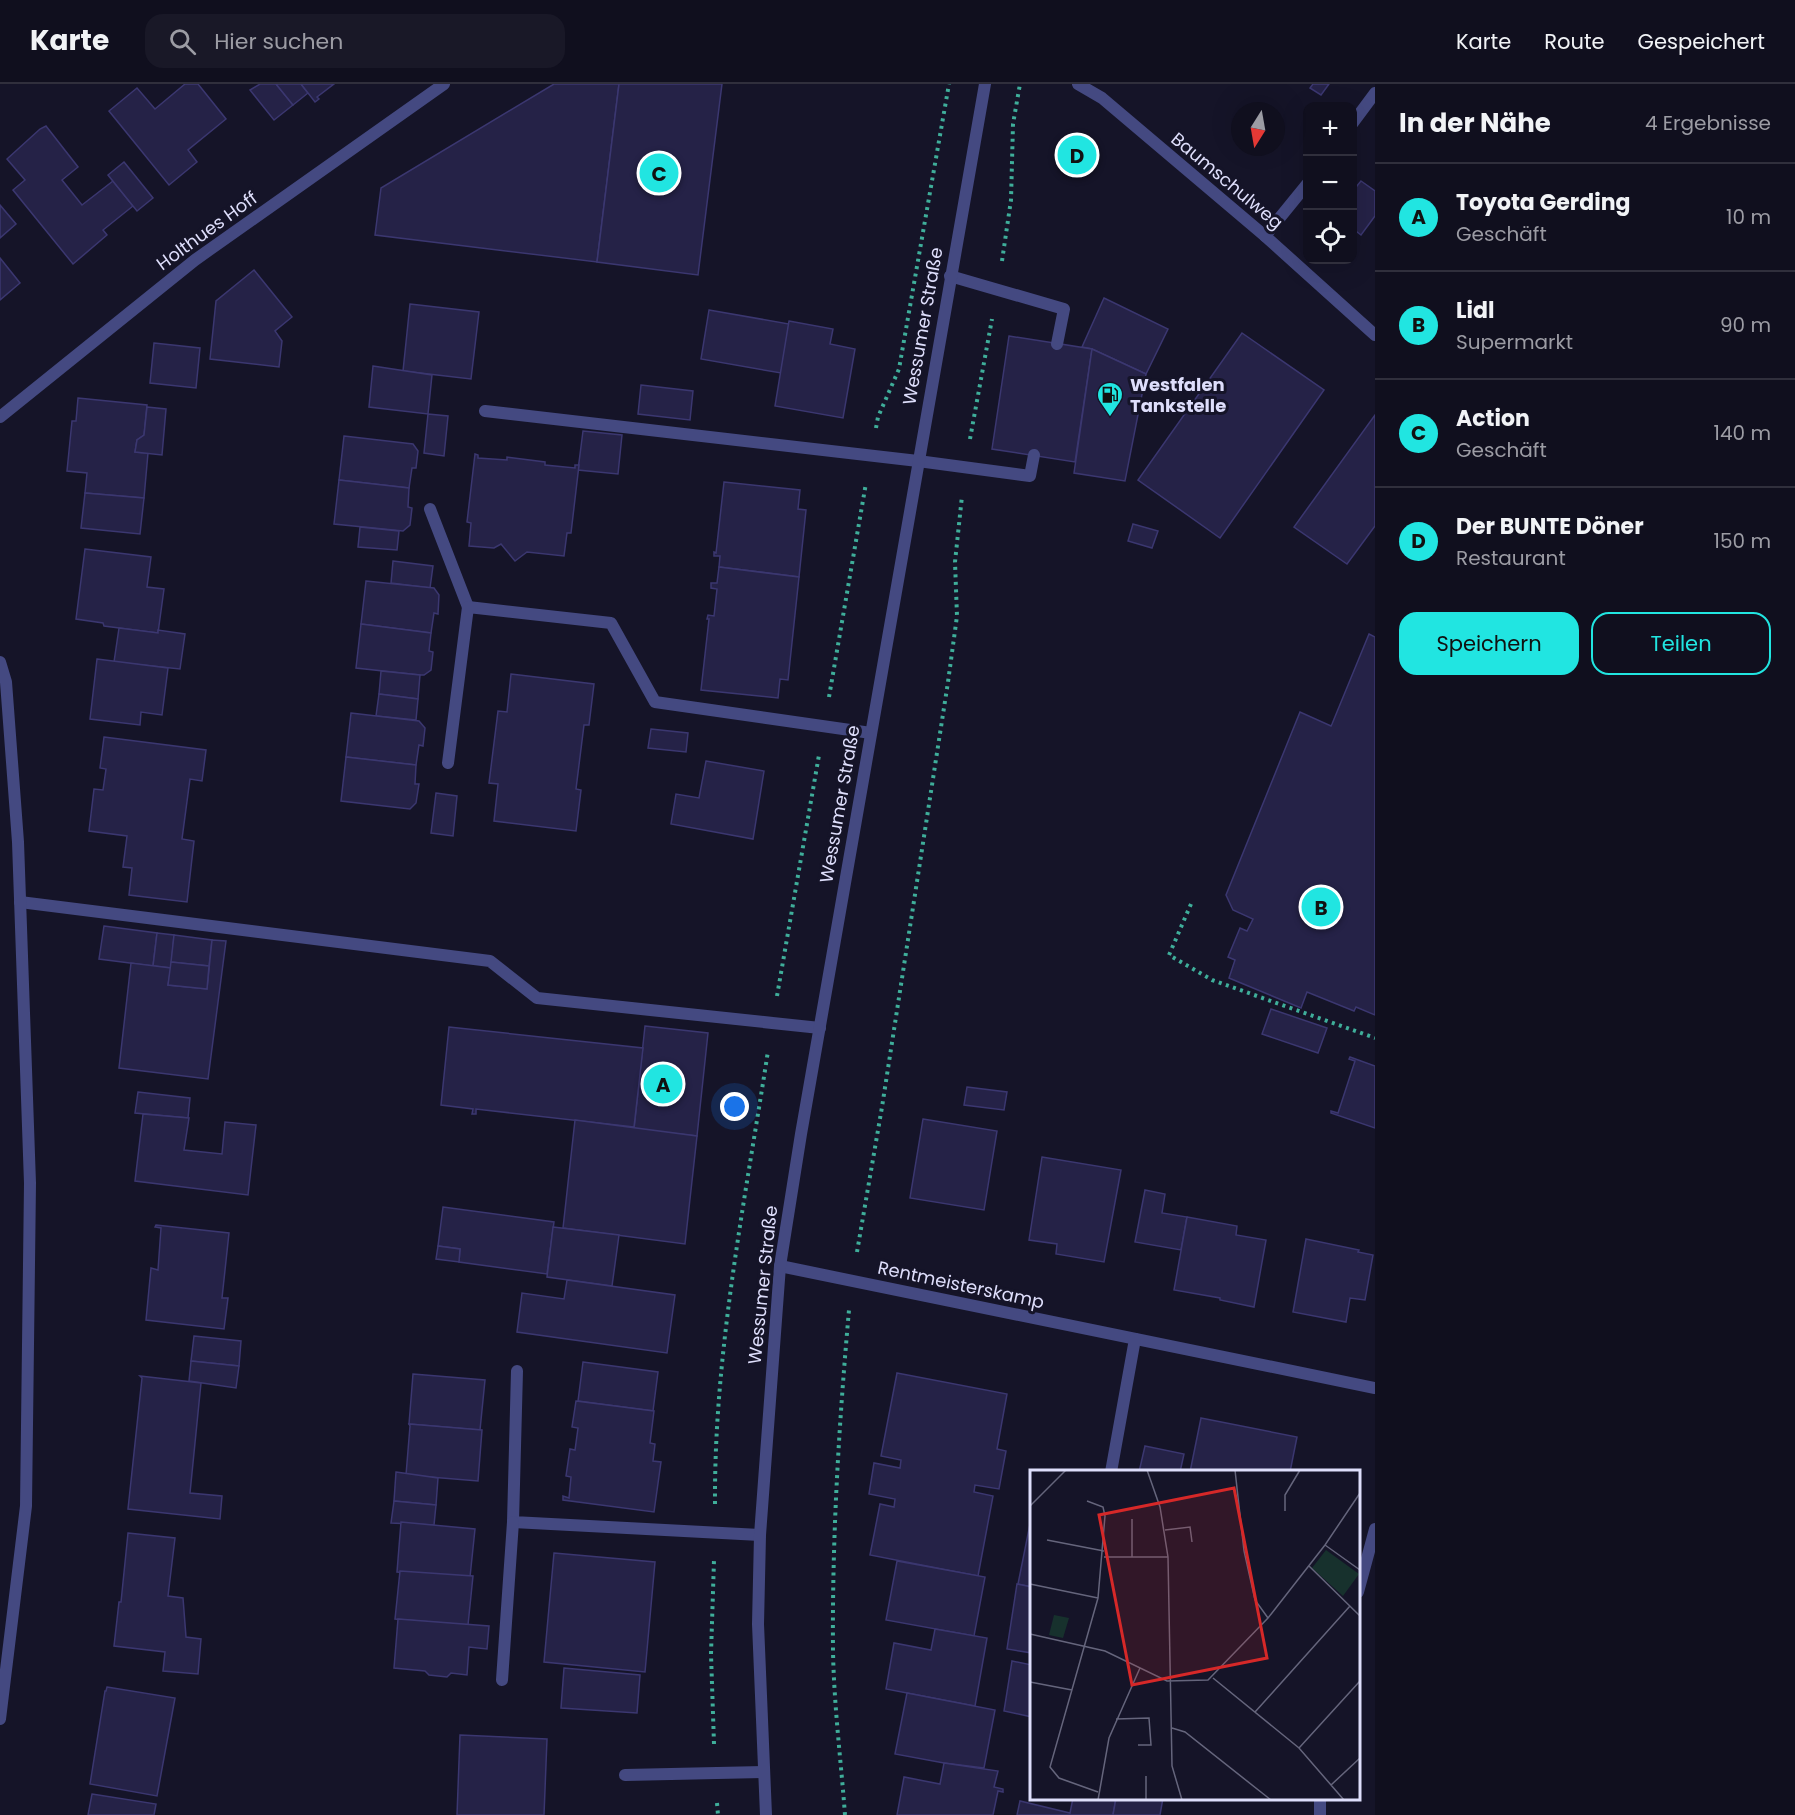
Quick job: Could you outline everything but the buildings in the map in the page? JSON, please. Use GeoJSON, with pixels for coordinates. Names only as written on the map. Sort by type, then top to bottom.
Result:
{"type":"FeatureCollection","features":[{"type":"Feature","properties":{"kind":"street","name":"Holthues Hoff"},"geometry":{"type":"LineString","coordinates":[[0,417],[195,260],[444,84]]}},
{"type":"Feature","properties":{"kind":"street","name":"Wessumer Straße"},"geometry":{"type":"LineString","coordinates":[[766,1815],[758,1624],[760,1535],[780,1266],[819,1028],[985,84]]}},
{"type":"Feature","properties":{"kind":"street","name":"Baumschulweg"},"geometry":{"type":"LineString","coordinates":[[1078,84],[1102,98],[1265,236],[1375,335]]}},
{"type":"Feature","properties":{"kind":"street"},"geometry":{"type":"LineString","coordinates":[[1357,118],[1375,93]]}},
{"type":"Feature","properties":{"kind":"street"},"geometry":{"type":"LineString","coordinates":[[1265,236],[1303,189]]}},
{"type":"Feature","properties":{"kind":"street"},"geometry":{"type":"LineString","coordinates":[[950,276],[1064,309],[1057,344]]}},
{"type":"Feature","properties":{"kind":"street"},"geometry":{"type":"LineString","coordinates":[[485,411],[1030,476],[1034,455]]}},
{"type":"Feature","properties":{"kind":"street"},"geometry":{"type":"LineString","coordinates":[[430,509],[468,607],[448,763]]}},
{"type":"Feature","properties":{"kind":"street"},"geometry":{"type":"LineString","coordinates":[[468,607],[611,623],[655,702],[871,733]]}},
{"type":"Feature","properties":{"kind":"street"},"geometry":{"type":"LineString","coordinates":[[0,662],[6,682],[18,842],[30,1183],[26,1506],[0,1719]]}},
{"type":"Feature","properties":{"kind":"street"},"geometry":{"type":"LineString","coordinates":[[20,902],[490,961],[537,998],[819,1028]]}},
{"type":"Feature","properties":{"kind":"street","name":"Rentmeisterskamp"},"geometry":{"type":"LineString","coordinates":[[780,1266],[1375,1388]]}},
{"type":"Feature","properties":{"kind":"street"},"geometry":{"type":"LineString","coordinates":[[1111,1470],[1134,1339]]}},
{"type":"Feature","properties":{"kind":"street"},"geometry":{"type":"LineString","coordinates":[[501,1680],[513,1522],[517,1371]]}},
{"type":"Feature","properties":{"kind":"street"},"geometry":{"type":"LineString","coordinates":[[513,1522],[760,1535]]}},
{"type":"Feature","properties":{"kind":"street"},"geometry":{"type":"LineString","coordinates":[[1360,1588],[1375,1529]]}},
{"type":"Feature","properties":{"kind":"street"},"geometry":{"type":"LineString","coordinates":[[625,1775],[763,1772]]}},
{"type":"Feature","properties":{"kind":"path"},"geometry":{"type":"LineString","coordinates":[[718,1815],[711,1654],[715,1452],[723,1344],[772,1023],[870,456],[878,417],[899,369],[949,84]]}},
{"type":"Feature","properties":{"kind":"path"},"geometry":{"type":"LineString","coordinates":[[845,1815],[834,1653],[834,1537],[851,1281],[882,1107],[948,682],[957,616],[955,562],[964,468],[1011,200],[1013,124],[1020,84]]}},
{"type":"Feature","properties":{"kind":"path"},"geometry":{"type":"LineString","coordinates":[[1191,904],[1168,955],[1212,980],[1375,1038]]}},
{"type":"Feature","properties":{"kind":"place","name":"Der BUNTE Döner"},"geometry":{"type":"Point","coordinates":[1077,155]}},
{"type":"Feature","properties":{"kind":"place","name":"Action"},"geometry":{"type":"Point","coordinates":[659,173]}},
{"type":"Feature","properties":{"kind":"place","name":"Westfalen Tankstelle"},"geometry":{"type":"Point","coordinates":[1110,418]}},
{"type":"Feature","properties":{"kind":"place","name":"Lidl"},"geometry":{"type":"Point","coordinates":[1321,907]}},
{"type":"Feature","properties":{"kind":"place","name":"Toyota Gerding"},"geometry":{"type":"Point","coordinates":[663,1084]}}]}
